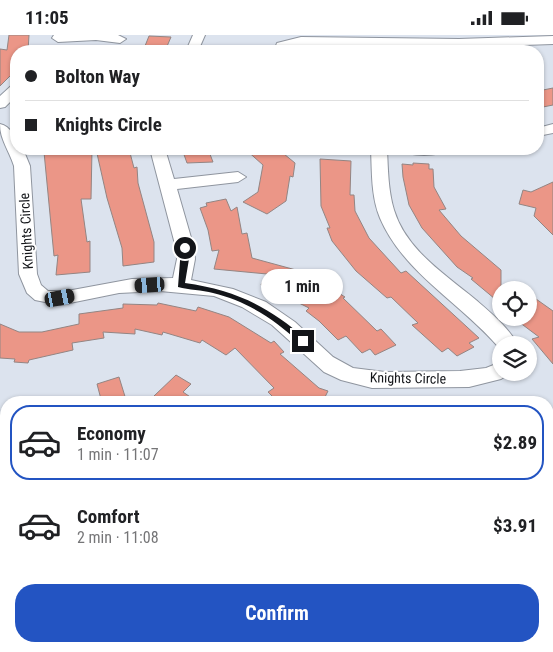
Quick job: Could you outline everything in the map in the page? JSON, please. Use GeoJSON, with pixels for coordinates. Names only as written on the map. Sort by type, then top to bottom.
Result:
{"type":"FeatureCollection","features":[{"type":"Feature","properties":{"kind":"street"},"geometry":{"type":"LineString","coordinates":[[58,36],[96,36],[120,39]]}},
{"type":"Feature","properties":{"kind":"street"},"geometry":{"type":"LineString","coordinates":[[286,45],[301,41],[459,43],[553,40]]}},
{"type":"Feature","properties":{"kind":"street"},"geometry":{"type":"LineString","coordinates":[[0,104],[10,95]]}},
{"type":"Feature","properties":{"kind":"street","name":"Knights Circle"},"geometry":{"type":"LineString","coordinates":[[0,128],[10,143]]}},
{"type":"Feature","properties":{"kind":"street","name":"Knights Circle"},"geometry":{"type":"LineString","coordinates":[[18,155],[20,158],[28,274],[36,291],[45,297],[60,298],[128,286],[181,285],[213,290],[246,301],[282,322],[322,361],[338,371],[354,376],[397,381],[466,379],[492,375]]}},
{"type":"Feature","properties":{"kind":"street"},"geometry":{"type":"LineString","coordinates":[[160,155],[185,248],[186,259],[181,285]]}},
{"type":"Feature","properties":{"kind":"street"},"geometry":{"type":"LineString","coordinates":[[379,155],[382,192],[388,217],[399,237],[425,266],[491,325],[500,336]]}},
{"type":"Feature","properties":{"kind":"street"},"geometry":{"type":"LineString","coordinates":[[168,185],[238,177]]}},
{"type":"Feature","properties":{"kind":"building"},"geometry":{"type":"Polygon","coordinates":[[[9,35],[29,35],[28,45],[10,45],[10,76],[0,86],[0,49],[7,50],[9,35]]]}},
{"type":"Feature","properties":{"kind":"building"},"geometry":{"type":"Polygon","coordinates":[[[149,36],[171,37],[168,45],[145,45],[149,36]]]}},
{"type":"Feature","properties":{"kind":"building"},"geometry":{"type":"Polygon","coordinates":[[[553,88],[553,105],[544,107],[544,90],[553,88]]]}},
{"type":"Feature","properties":{"kind":"building"},"geometry":{"type":"Polygon","coordinates":[[[44,155],[92,155],[91,199],[81,199],[87,242],[90,241],[90,272],[56,275],[58,255],[54,256],[44,155]]]}},
{"type":"Feature","properties":{"kind":"building"},"geometry":{"type":"Polygon","coordinates":[[[97,155],[131,155],[134,168],[137,167],[138,183],[154,242],[154,262],[123,266],[122,248],[107,198],[97,155]]]}},
{"type":"Feature","properties":{"kind":"building"},"geometry":{"type":"Polygon","coordinates":[[[184,155],[210,155],[213,162],[187,163],[184,155]]]}},
{"type":"Feature","properties":{"kind":"building"},"geometry":{"type":"Polygon","coordinates":[[[252,155],[285,155],[295,163],[293,177],[290,176],[286,201],[267,214],[243,202],[258,192],[263,165],[252,155]]]}},
{"type":"Feature","properties":{"kind":"building"},"geometry":{"type":"Polygon","coordinates":[[[320,159],[351,161],[350,195],[354,195],[355,211],[369,238],[401,273],[406,271],[479,338],[469,343],[474,347],[457,356],[448,348],[442,352],[412,325],[418,323],[391,297],[387,298],[356,271],[332,241],[327,228],[330,228],[321,206],[320,159]]]}},
{"type":"Feature","properties":{"kind":"building"},"geometry":{"type":"Polygon","coordinates":[[[413,163],[429,164],[429,169],[433,169],[434,187],[446,209],[439,210],[461,236],[501,270],[501,281],[492,281],[492,296],[471,279],[473,278],[457,267],[422,228],[409,205],[403,177],[402,164],[413,165],[413,163]]]}},
{"type":"Feature","properties":{"kind":"building"},"geometry":{"type":"Polygon","coordinates":[[[553,182],[553,235],[534,216],[536,208],[519,204],[523,190],[531,192],[553,182]]]}},
{"type":"Feature","properties":{"kind":"building"},"geometry":{"type":"Polygon","coordinates":[[[226,199],[231,211],[237,207],[242,234],[247,233],[252,258],[296,270],[323,283],[345,297],[343,298],[377,331],[381,329],[396,345],[375,355],[370,349],[362,353],[346,336],[338,340],[306,311],[309,308],[283,295],[286,292],[261,285],[267,274],[214,269],[219,250],[212,251],[208,230],[200,208],[207,206],[206,203],[226,199]]]}},
{"type":"Feature","properties":{"kind":"building"},"geometry":{"type":"Polygon","coordinates":[[[537,300],[553,311],[553,364],[537,345],[537,338],[539,337],[524,326],[537,326],[537,300]]]}},
{"type":"Feature","properties":{"kind":"building"},"geometry":{"type":"Polygon","coordinates":[[[158,303],[196,311],[198,307],[229,317],[271,343],[274,341],[284,352],[280,354],[319,388],[328,391],[326,396],[272,396],[268,392],[274,388],[235,348],[226,355],[202,340],[200,343],[163,332],[162,335],[135,329],[135,334],[103,332],[104,338],[72,343],[73,350],[29,360],[28,363],[14,362],[15,359],[0,358],[0,324],[19,332],[42,332],[79,324],[79,314],[123,308],[123,304],[157,305],[158,303]]]}},
{"type":"Feature","properties":{"kind":"building"},"geometry":{"type":"Polygon","coordinates":[[[176,375],[191,384],[183,392],[189,396],[154,396],[176,375]]]}},
{"type":"Feature","properties":{"kind":"building"},"geometry":{"type":"Polygon","coordinates":[[[119,377],[125,396],[100,396],[97,384],[119,377]]]}},
{"type":"Feature","properties":{"kind":"route"},"geometry":{"type":"LineString","coordinates":[[185,248],[186,259],[181,285],[213,290],[246,301],[282,322],[303,341]]}}]}
